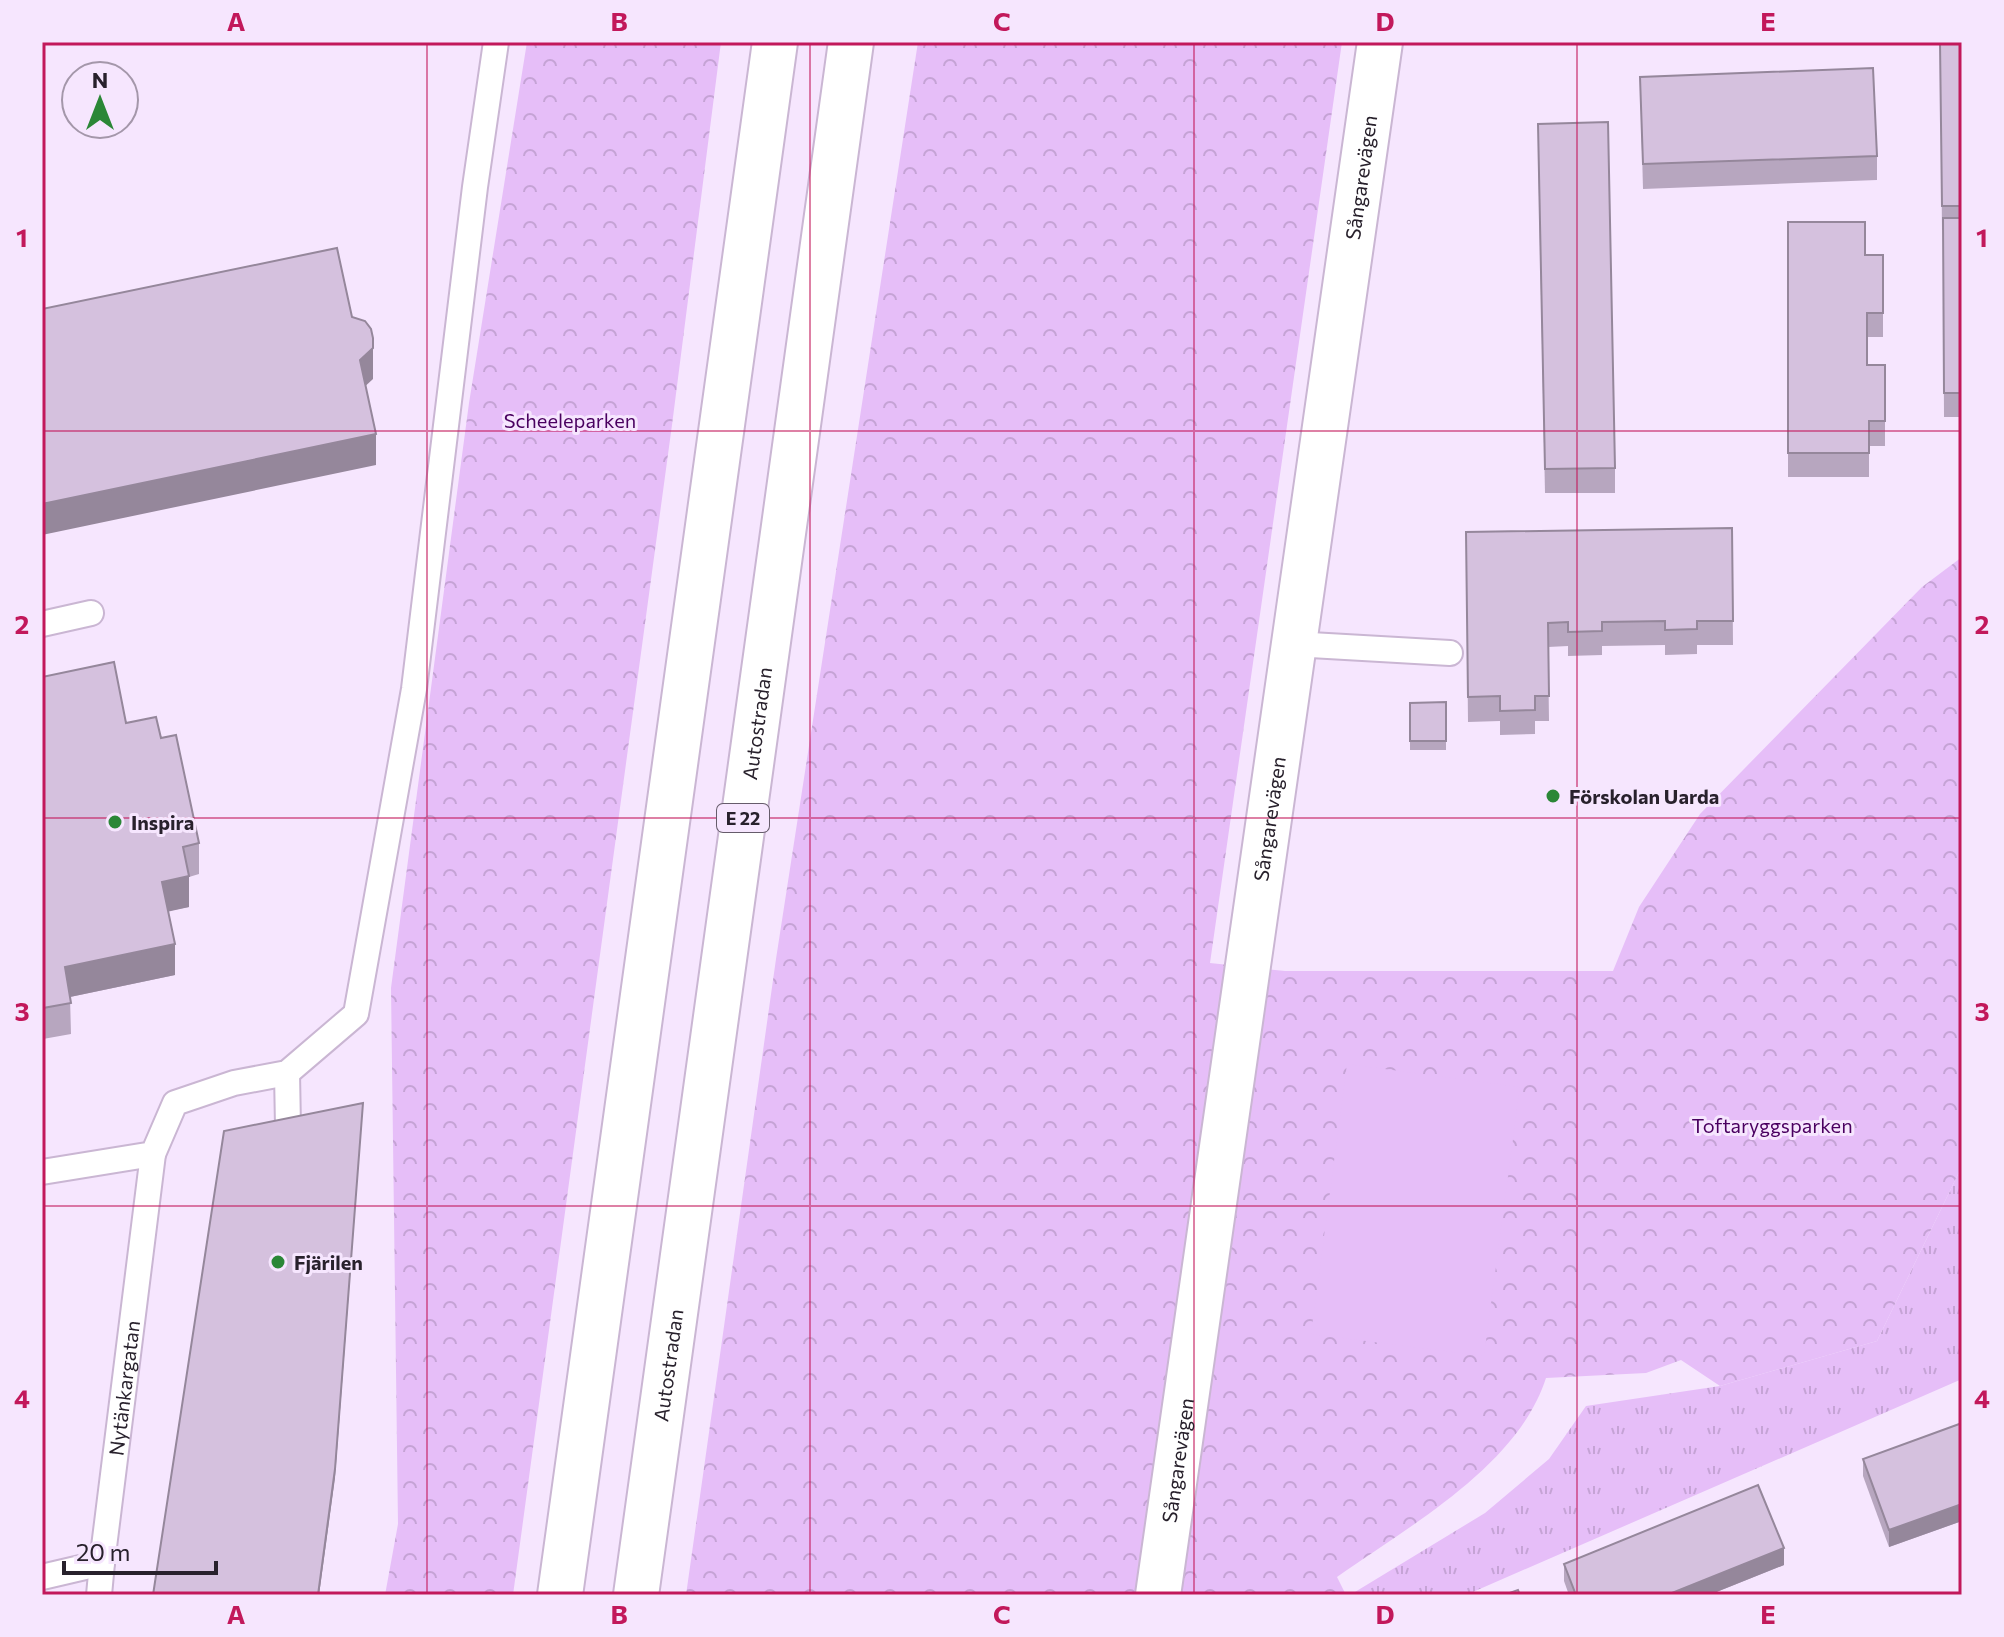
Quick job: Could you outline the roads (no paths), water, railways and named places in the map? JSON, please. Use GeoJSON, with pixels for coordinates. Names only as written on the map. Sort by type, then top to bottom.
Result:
{"type":"FeatureCollection","features":[{"type":"Feature","properties":{"kind":"main road"},"geometry":{"type":"LineString","coordinates":[[560,1595],[775,42]]}},
{"type":"Feature","properties":{"kind":"main road","name":"Autostradan"},"geometry":{"type":"LineString","coordinates":[[636,1595],[851,42]]}},
{"type":"Feature","properties":{"kind":"main road","name":"Sångarevägen"},"geometry":{"type":"LineString","coordinates":[[1158,1595],[1380,42]]}},
{"type":"Feature","properties":{"kind":"lane"},"geometry":{"type":"LineString","coordinates":[[288,1127],[287,1073],[356,1014],[414,689],[475,187],[496,42]]}},
{"type":"Feature","properties":{"kind":"lane"},"geometry":{"type":"LineString","coordinates":[[42,624],[91,613]]}},
{"type":"Feature","properties":{"kind":"lane"},"geometry":{"type":"LineString","coordinates":[[1293,644],[1450,653]]}},
{"type":"Feature","properties":{"kind":"lane","name":"Nytänkargatan"},"geometry":{"type":"LineString","coordinates":[[99,1595],[153,1154],[175,1103],[234,1083],[287,1073]]}},
{"type":"Feature","properties":{"kind":"lane"},"geometry":{"type":"LineString","coordinates":[[42,1172],[153,1154]]}},
{"type":"Feature","properties":{"kind":"lane"},"geometry":{"type":"LineString","coordinates":[[42,1577],[102,1563]]}},
{"type":"Feature","properties":{"kind":"place","name":"Förskolan Uarda"},"geometry":{"type":"Point","coordinates":[1553,796]}},
{"type":"Feature","properties":{"kind":"place","name":"Inspira"},"geometry":{"type":"Point","coordinates":[115,822]}},
{"type":"Feature","properties":{"kind":"place","name":"Fjärilen"},"geometry":{"type":"Point","coordinates":[278,1262]}},
{"type":"Feature","properties":{"kind":"park label","name":"Scheeleparken"},"geometry":{"type":"Point","coordinates":[570,420]}},
{"type":"Feature","properties":{"kind":"park label","name":"Toftaryggsparken"},"geometry":{"type":"Point","coordinates":[1772,1125]}}]}
